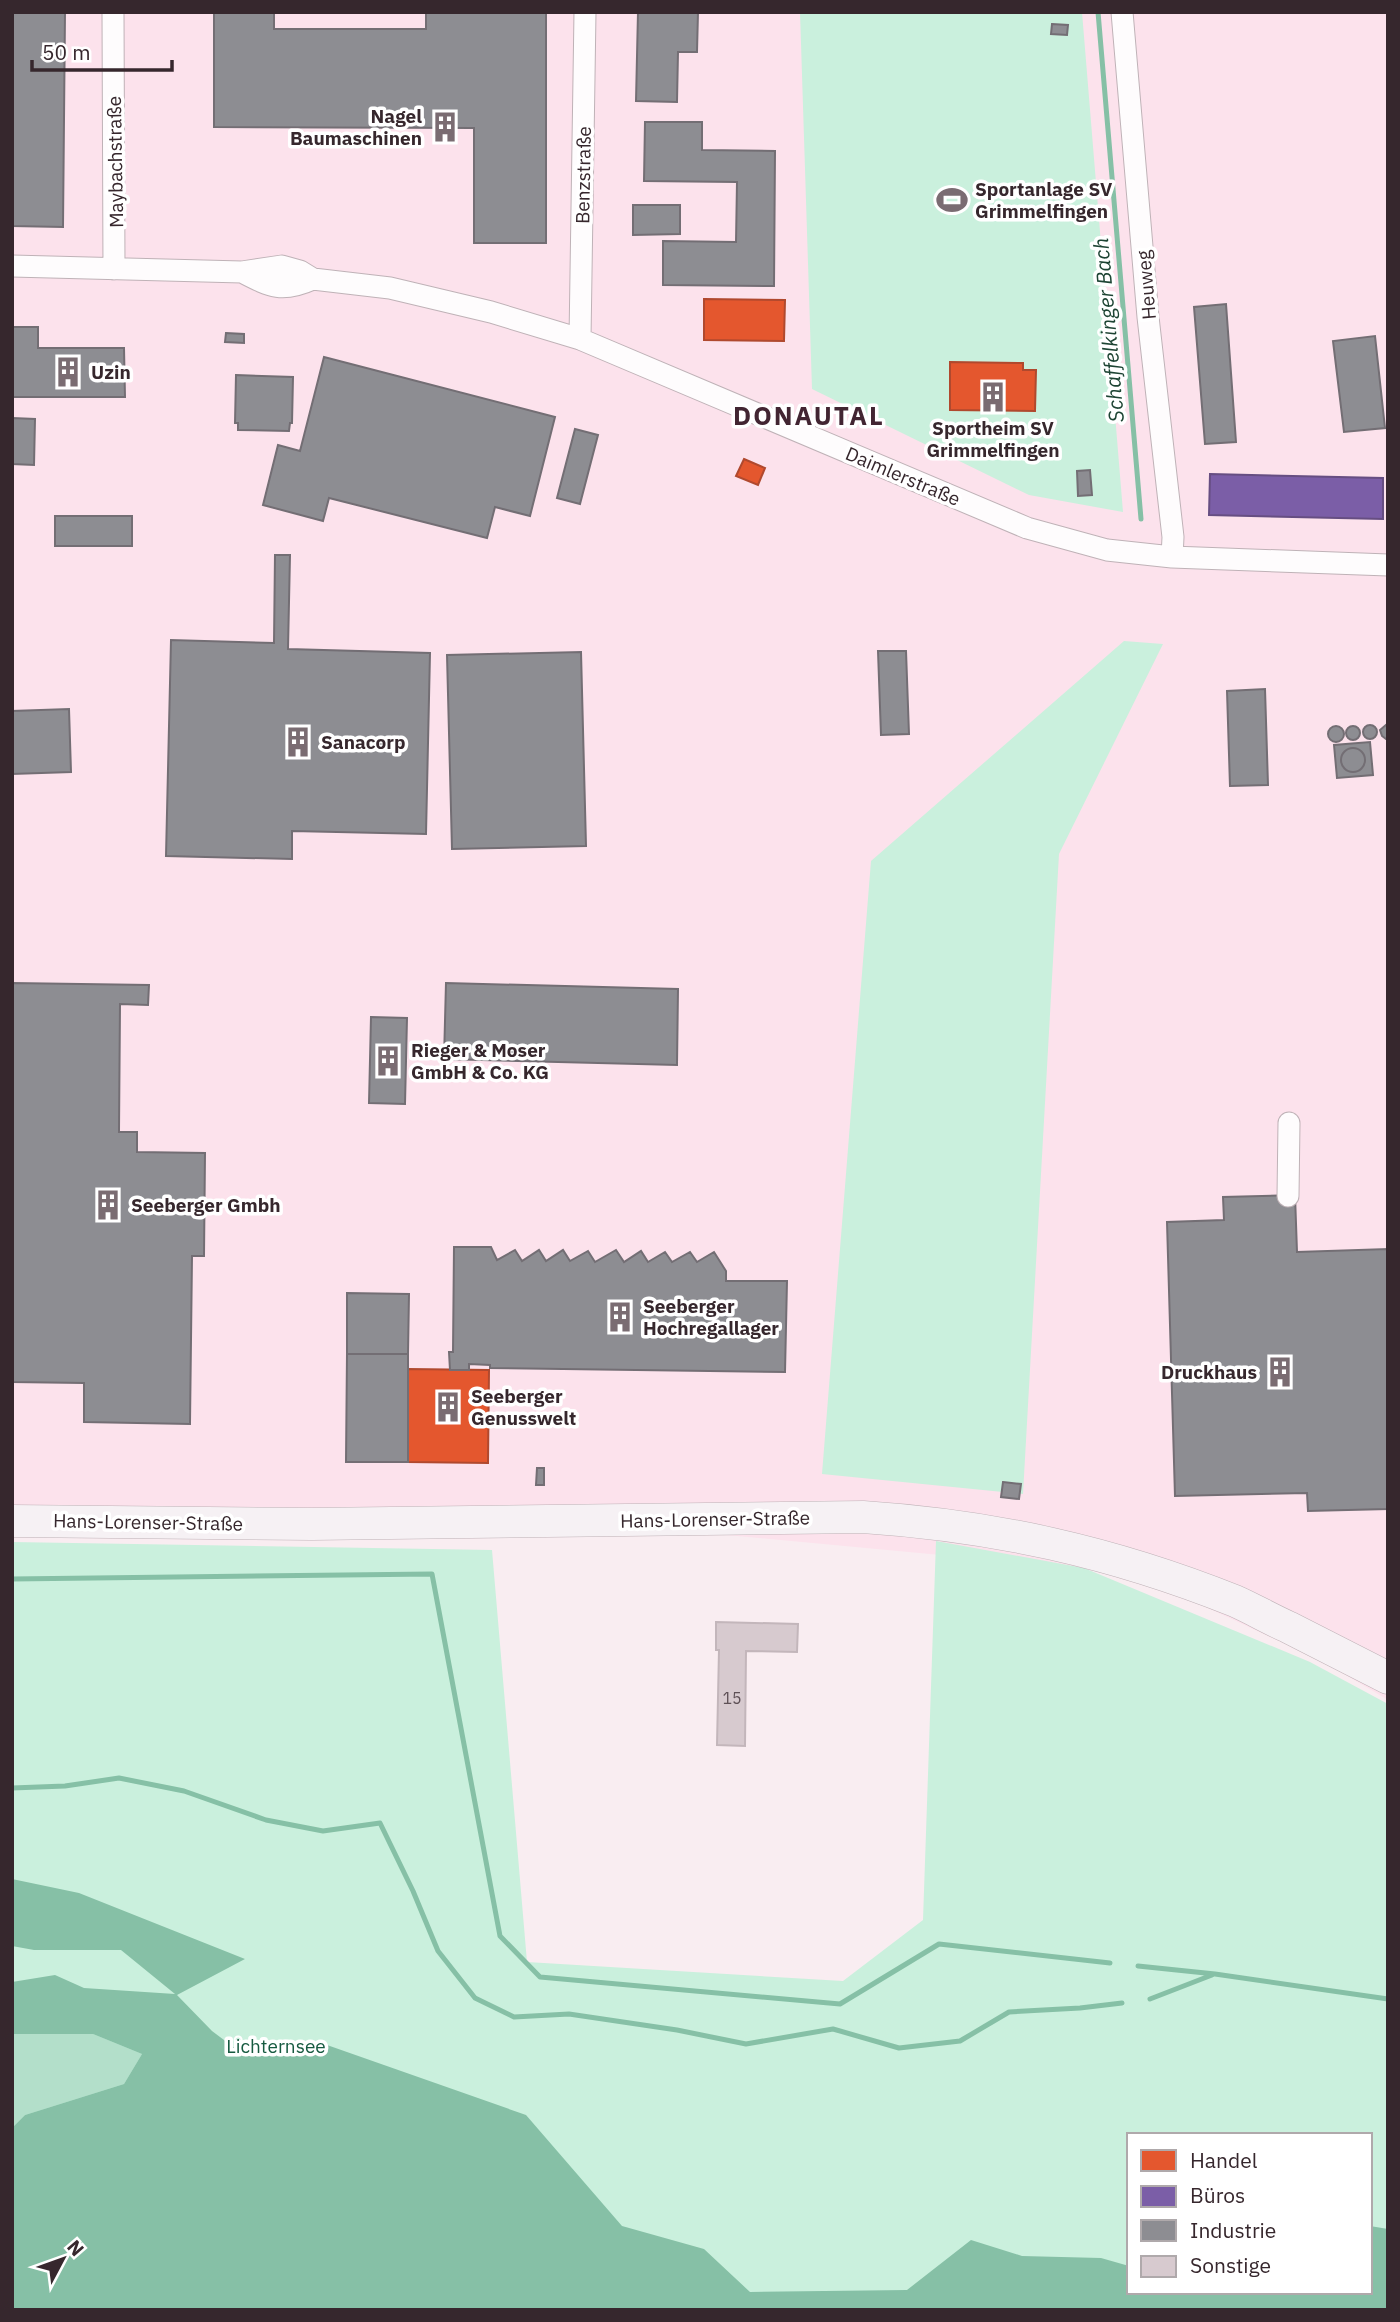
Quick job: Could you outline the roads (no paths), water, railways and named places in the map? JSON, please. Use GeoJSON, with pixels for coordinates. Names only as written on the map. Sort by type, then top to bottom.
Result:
{"type":"FeatureCollection","features":[{"type":"Feature","properties":{"kind":"street","name":"Maybachstraße"},"geometry":{"type":"LineString","coordinates":[[113,12],[114,269]]}},
{"type":"Feature","properties":{"kind":"street","name":"Benzstraße"},"geometry":{"type":"LineString","coordinates":[[580,339],[585,12]]}},
{"type":"Feature","properties":{"kind":"street","name":"Heuweg"},"geometry":{"type":"LineString","coordinates":[[1122,12],[1148,317],[1173,537],[1172,557]]}},
{"type":"Feature","properties":{"kind":"street","name":"Daimlerstraße"},"geometry":{"type":"LineString","coordinates":[[12,267],[242,272],[282,266],[300,271],[313,279],[390,288],[491,312],[580,339],[1027,528],[1107,550],[1172,557],[1388,565]]}},
{"type":"Feature","properties":{"kind":"street"},"geometry":{"type":"LineString","coordinates":[[1287,1196],[1289,1124]]}},
{"type":"Feature","properties":{"kind":"street","name":"Hans-Lorenser-Straße"},"geometry":{"type":"LineString","coordinates":[[12,1521],[312,1524],[863,1517],[918,1521],[1025,1537],[1087,1551],[1159,1573],[1238,1602],[1388,1678]]}},
{"type":"Feature","properties":{"kind":"waterway","name":"Schaffelkinger Bach"},"geometry":{"type":"LineString","coordinates":[[1098,12],[1141,519]]}},
{"type":"Feature","properties":{"kind":"waterway"},"geometry":{"type":"LineString","coordinates":[[12,1579],[432,1574],[500,1936],[540,1977],[840,2004],[939,1944],[1110,1963]]}},
{"type":"Feature","properties":{"kind":"waterway"},"geometry":{"type":"LineString","coordinates":[[12,1788],[65,1786],[119,1778],[184,1791],[266,1820],[323,1831],[380,1823],[438,1951],[475,1998],[514,2017],[569,2014],[677,2030],[746,2044],[833,2029],[899,2048],[960,2041],[1009,2012],[1122,2003]]}},
{"type":"Feature","properties":{"kind":"waterway"},"geometry":{"type":"LineString","coordinates":[[1138,1966],[1215,1974],[1388,1999]]}},
{"type":"Feature","properties":{"kind":"waterway"},"geometry":{"type":"LineString","coordinates":[[1150,1999],[1212,1975]]}},
{"type":"Feature","properties":{"kind":"place","name":"Nagel Baumaschinen"},"geometry":{"type":"Point","coordinates":[445,127]}},
{"type":"Feature","properties":{"kind":"place","name":"Sportanlage SV Grimmelfingen"},"geometry":{"type":"Point","coordinates":[952,200]}},
{"type":"Feature","properties":{"kind":"place","name":"Uzin"},"geometry":{"type":"Point","coordinates":[68,372]}},
{"type":"Feature","properties":{"kind":"place","name":"Sportheim SV Grimmelfingen"},"geometry":{"type":"Point","coordinates":[993,397]}},
{"type":"Feature","properties":{"kind":"place","name":"Sanacorp"},"geometry":{"type":"Point","coordinates":[298,742]}},
{"type":"Feature","properties":{"kind":"place","name":"Rieger & Moser GmbH & Co. KG"},"geometry":{"type":"Point","coordinates":[388,1061]}},
{"type":"Feature","properties":{"kind":"place","name":"Seeberger Gmbh"},"geometry":{"type":"Point","coordinates":[108,1205]}},
{"type":"Feature","properties":{"kind":"place","name":"Seeberger Hochregallager"},"geometry":{"type":"Point","coordinates":[620,1317]}},
{"type":"Feature","properties":{"kind":"place","name":"Druckhaus"},"geometry":{"type":"Point","coordinates":[1280,1372]}},
{"type":"Feature","properties":{"kind":"place","name":"Seeberger Genusswelt"},"geometry":{"type":"Point","coordinates":[448,1407]}},
{"type":"Feature","properties":{"kind":"district","name":"DONAUTAL"},"geometry":{"type":"Point","coordinates":[809,416]}},
{"type":"Feature","properties":{"kind":"park label","name":"Lichternsee"},"geometry":{"type":"Point","coordinates":[276,2046]}}]}
